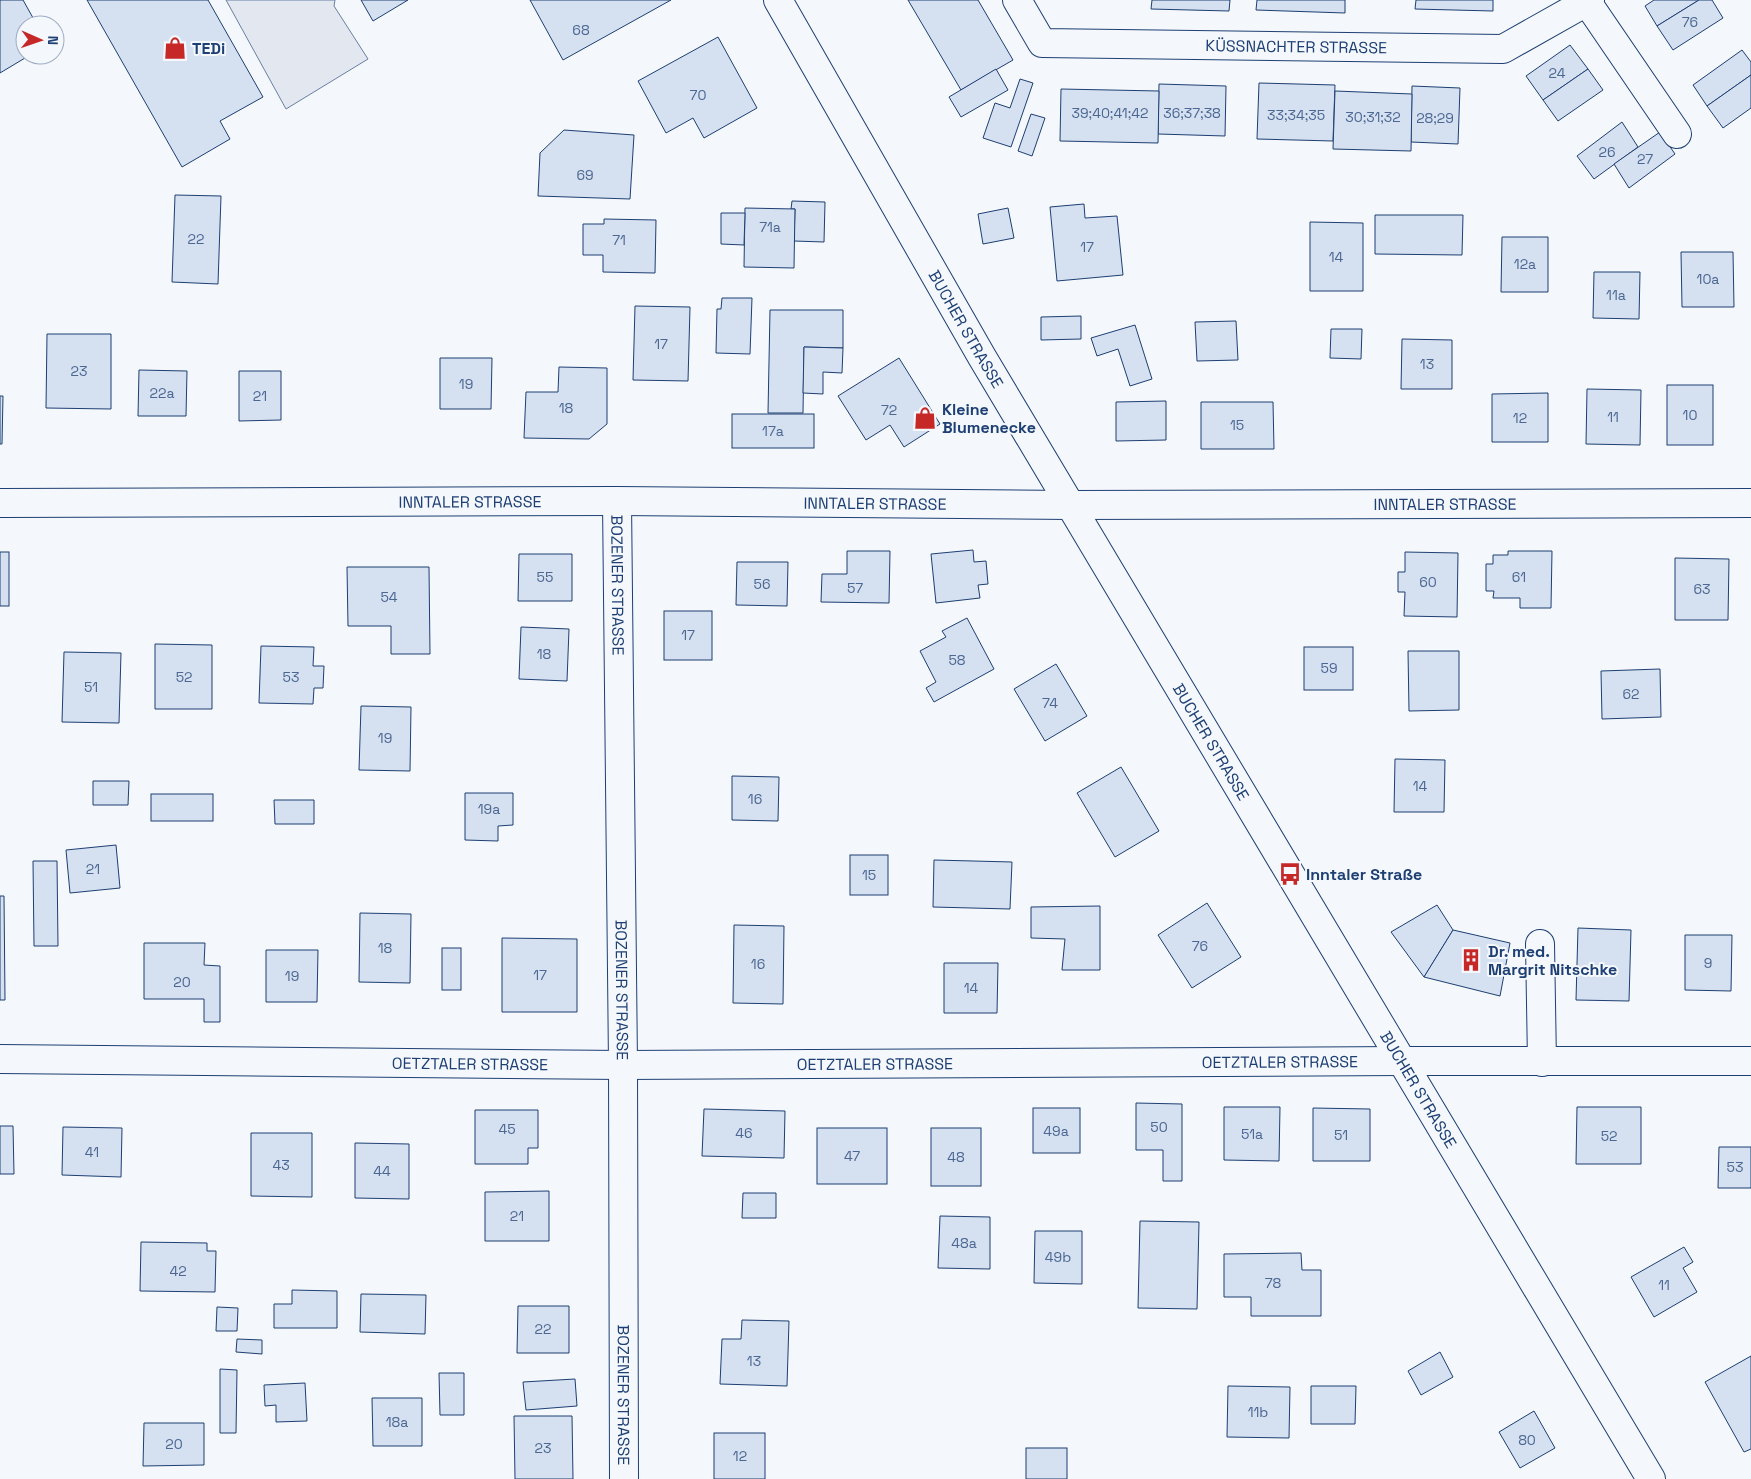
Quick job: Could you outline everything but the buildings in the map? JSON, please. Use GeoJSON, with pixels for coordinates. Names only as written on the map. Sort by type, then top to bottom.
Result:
{"type":"FeatureCollection","features":[{"type":"Feature","properties":{"kind":"street","name":"BUCHER STRASSE"},"geometry":{"type":"LineString","coordinates":[[778,0],[982,357],[1651,1479]]}},
{"type":"Feature","properties":{"kind":"street","name":"KÜSSNACHTER STRASSE"},"geometry":{"type":"LineString","coordinates":[[1017,0],[1042,43],[1503,48],[1589,1],[1677,134]]}},
{"type":"Feature","properties":{"kind":"street","name":"INNTALER STRASSE"},"geometry":{"type":"LineString","coordinates":[[0,503],[617,500],[1070,505],[1751,502]]}},
{"type":"Feature","properties":{"kind":"street","name":"BOZENER STRASSE"},"geometry":{"type":"LineString","coordinates":[[617,500],[623,1064],[624,1479]]}},
{"type":"Feature","properties":{"kind":"street"},"geometry":{"type":"LineString","coordinates":[[1540,944],[1542,1062]]}},
{"type":"Feature","properties":{"kind":"street","name":"OETZTALER STRASSE"},"geometry":{"type":"LineString","coordinates":[[0,1059],[623,1064],[1751,1061]]}},
{"type":"Feature","properties":{"kind":"shaded area"},"geometry":{"type":"Polygon","coordinates":[[[226,0],[335,0],[334,6],[368,59],[286,109],[226,0]]]}},
{"type":"Feature","properties":{"kind":"place","name":"TEDi"},"geometry":{"type":"Point","coordinates":[175,48]}},
{"type":"Feature","properties":{"kind":"place","name":"Kleine Blumenecke"},"geometry":{"type":"Point","coordinates":[925,418]}},
{"type":"Feature","properties":{"kind":"place","name":"Inntaler Straße"},"geometry":{"type":"Point","coordinates":[1290,874]}},
{"type":"Feature","properties":{"kind":"place","name":"Dr. med. Margrit Nitschke"},"geometry":{"type":"Point","coordinates":[1471,960]}}]}
